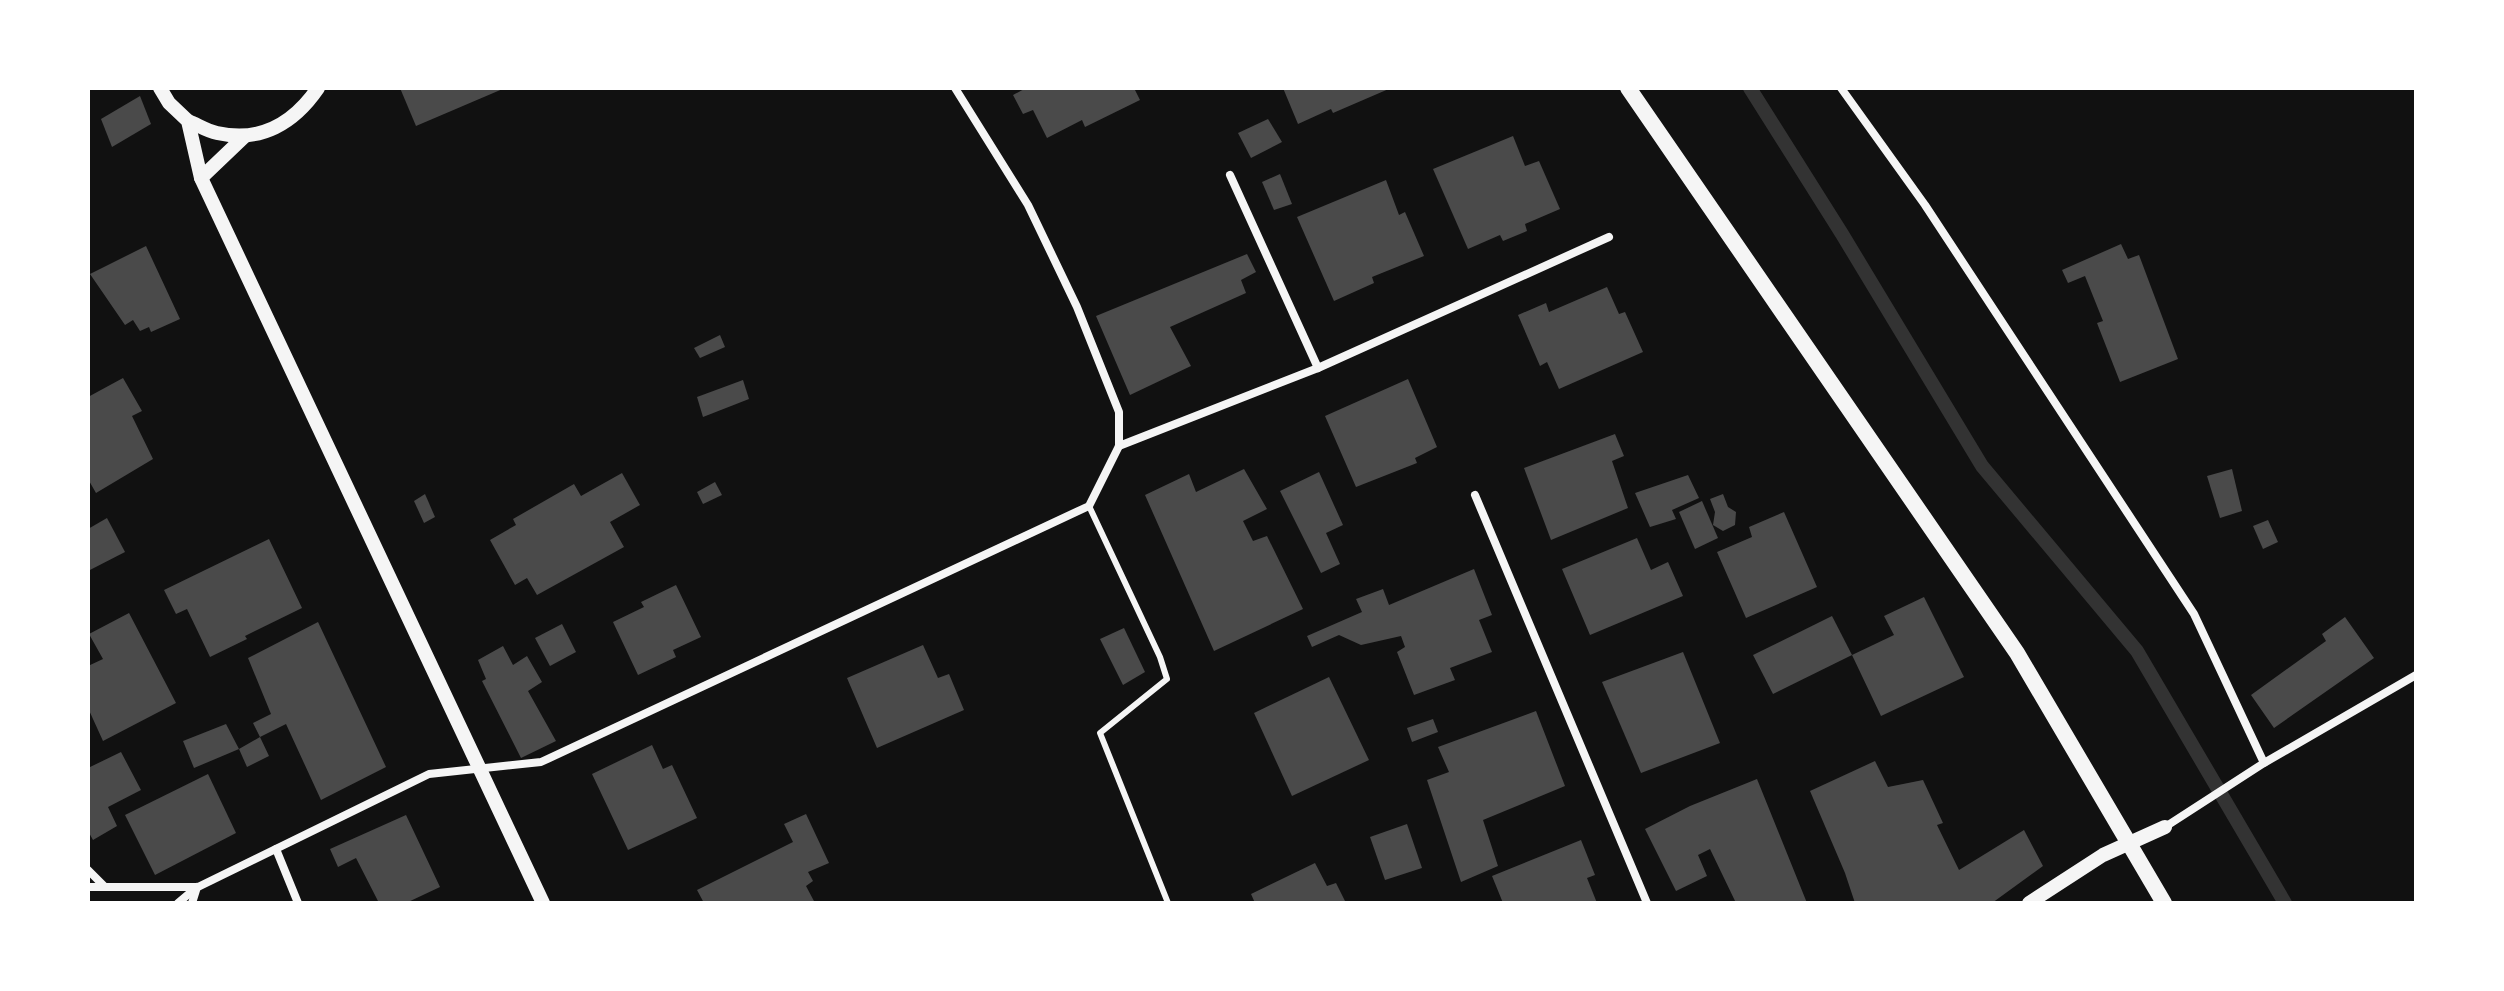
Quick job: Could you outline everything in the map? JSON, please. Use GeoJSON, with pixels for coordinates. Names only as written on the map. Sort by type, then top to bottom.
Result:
{"type":"FeatureCollection","features":[{"type":"Feature","properties":{"kind":"main road"},"geometry":{"type":"LineString","coordinates":[[1628,88],[2017,653],[2164,903]]}},
{"type":"Feature","properties":{"kind":"street"},"geometry":{"type":"LineString","coordinates":[[160,88],[169,103],[188,121],[216,133],[245,136],[274,130],[299,113],[318,88]]}},
{"type":"Feature","properties":{"kind":"street"},"geometry":{"type":"LineString","coordinates":[[178,903],[198,887],[429,774],[541,762],[1089,506],[1119,446],[1119,412],[1077,307],[1028,205],[955,88]]}},
{"type":"Feature","properties":{"kind":"street"},"geometry":{"type":"LineString","coordinates":[[1841,88],[1925,205],[2194,614],[2264,763]]}},
{"type":"Feature","properties":{"kind":"street"},"geometry":{"type":"LineString","coordinates":[[188,121],[201,178],[543,903]]}},
{"type":"Feature","properties":{"kind":"street"},"geometry":{"type":"LineString","coordinates":[[201,178],[245,136]]}},
{"type":"Feature","properties":{"kind":"street"},"geometry":{"type":"LineString","coordinates":[[1230,175],[1318,368]]}},
{"type":"Feature","properties":{"kind":"street"},"geometry":{"type":"LineString","coordinates":[[1119,446],[1318,368],[1609,237]]}},
{"type":"Feature","properties":{"kind":"street"},"geometry":{"type":"LineString","coordinates":[[1475,495],[1647,903]]}},
{"type":"Feature","properties":{"kind":"street"},"geometry":{"type":"LineString","coordinates":[[2029,903],[2103,855],[2165,827],[2264,763],[2416,675]]}},
{"type":"Feature","properties":{"kind":"street"},"geometry":{"type":"LineString","coordinates":[[276,849],[298,903]]}},
{"type":"Feature","properties":{"kind":"street"},"geometry":{"type":"LineString","coordinates":[[88,870],[105,887]]}},
{"type":"Feature","properties":{"kind":"street"},"geometry":{"type":"LineString","coordinates":[[88,887],[198,887]]}},
{"type":"Feature","properties":{"kind":"street"},"geometry":{"type":"LineString","coordinates":[[192,903],[198,887]]}},
{"type":"Feature","properties":{"kind":"lane"},"geometry":{"type":"LineString","coordinates":[[1089,506],[1160,657],[1167,679],[1100,733],[1168,903]]}},
{"type":"Feature","properties":{"kind":"building"},"geometry":{"type":"Polygon","coordinates":[[[400,88],[505,88],[416,126],[400,88]]]}},
{"type":"Feature","properties":{"kind":"building"},"geometry":{"type":"Polygon","coordinates":[[[1026,88],[1134,88],[1140,100],[1085,127],[1082,120],[1047,138],[1033,110],[1023,114],[1013,95],[1026,88]]]}},
{"type":"Feature","properties":{"kind":"building"},"geometry":{"type":"Polygon","coordinates":[[[1283,88],[1391,88],[1298,124],[1283,88]]]}},
{"type":"Feature","properties":{"kind":"building"},"geometry":{"type":"Polygon","coordinates":[[[140,96],[151,124],[112,147],[101,119],[140,96]]]}},
{"type":"Feature","properties":{"kind":"building"},"geometry":{"type":"Polygon","coordinates":[[[1268,119],[1282,142],[1251,158],[1238,133],[1268,119]]]}},
{"type":"Feature","properties":{"kind":"building"},"geometry":{"type":"Polygon","coordinates":[[[1513,136],[1525,166],[1539,161],[1560,209],[1525,224],[1527,231],[1503,241],[1500,235],[1468,249],[1433,169],[1513,136]]]}},
{"type":"Feature","properties":{"kind":"building"},"geometry":{"type":"Polygon","coordinates":[[[1280,174],[1292,204],[1274,210],[1262,182],[1280,174]]]}},
{"type":"Feature","properties":{"kind":"building"},"geometry":{"type":"Polygon","coordinates":[[[1386,180],[1399,215],[1405,212],[1424,256],[1372,277],[1374,283],[1334,301],[1297,217],[1386,180]]]}},
{"type":"Feature","properties":{"kind":"building"},"geometry":{"type":"Polygon","coordinates":[[[2121,244],[2128,259],[2139,255],[2178,359],[2120,382],[2097,323],[2103,321],[2085,276],[2068,283],[2062,270],[2121,244]]]}},
{"type":"Feature","properties":{"kind":"building"},"geometry":{"type":"Polygon","coordinates":[[[146,246],[180,319],[151,332],[149,327],[140,331],[133,320],[125,325],[90,274],[146,246]]]}},
{"type":"Feature","properties":{"kind":"building"},"geometry":{"type":"Polygon","coordinates":[[[1247,254],[1256,272],[1241,280],[1246,293],[1170,327],[1191,366],[1130,395],[1096,316],[1247,254]]]}},
{"type":"Feature","properties":{"kind":"building"},"geometry":{"type":"Polygon","coordinates":[[[1607,287],[1619,314],[1625,312],[1643,352],[1559,389],[1547,362],[1540,366],[1518,315],[1546,303],[1549,312],[1607,287]]]}},
{"type":"Feature","properties":{"kind":"building"},"geometry":{"type":"Polygon","coordinates":[[[720,335],[725,347],[700,358],[694,348],[720,335]]]}},
{"type":"Feature","properties":{"kind":"building"},"geometry":{"type":"Polygon","coordinates":[[[123,378],[142,411],[132,416],[153,459],[96,493],[88,479],[88,397],[123,378]]]}},
{"type":"Feature","properties":{"kind":"building"},"geometry":{"type":"Polygon","coordinates":[[[1408,379],[1437,447],[1415,458],[1417,463],[1356,487],[1325,416],[1408,379]]]}},
{"type":"Feature","properties":{"kind":"building"},"geometry":{"type":"Polygon","coordinates":[[[743,380],[749,399],[703,417],[697,397],[743,380]]]}},
{"type":"Feature","properties":{"kind":"building"},"geometry":{"type":"Polygon","coordinates":[[[1615,434],[1624,456],[1612,461],[1628,508],[1551,540],[1524,468],[1615,434]]]}},
{"type":"Feature","properties":{"kind":"building"},"geometry":{"type":"Polygon","coordinates":[[[1244,469],[1267,509],[1243,521],[1253,541],[1267,536],[1303,609],[1214,651],[1145,495],[1189,474],[1196,492],[1244,469]]]}},
{"type":"Feature","properties":{"kind":"building"},"geometry":{"type":"Polygon","coordinates":[[[2232,469],[2242,511],[2220,518],[2207,476],[2232,469]]]}},
{"type":"Feature","properties":{"kind":"building"},"geometry":{"type":"Polygon","coordinates":[[[1319,472],[1343,525],[1326,533],[1340,564],[1321,573],[1280,491],[1319,472]]]}},
{"type":"Feature","properties":{"kind":"building"},"geometry":{"type":"Polygon","coordinates":[[[622,473],[640,505],[610,522],[624,547],[537,595],[527,578],[515,585],[490,540],[516,525],[513,519],[574,484],[581,496],[622,473]]]}},
{"type":"Feature","properties":{"kind":"building"},"geometry":{"type":"Polygon","coordinates":[[[1688,475],[1699,498],[1672,510],[1676,519],[1650,527],[1635,493],[1688,475]]]}},
{"type":"Feature","properties":{"kind":"building"},"geometry":{"type":"Polygon","coordinates":[[[715,482],[722,495],[703,504],[697,492],[715,482]]]}},
{"type":"Feature","properties":{"kind":"building"},"geometry":{"type":"Polygon","coordinates":[[[425,494],[435,517],[424,523],[414,501],[425,494]]]}},
{"type":"Feature","properties":{"kind":"building"},"geometry":{"type":"Polygon","coordinates":[[[1723,494],[1728,507],[1736,512],[1735,525],[1723,531],[1713,525],[1715,512],[1710,499],[1723,494]]]}},
{"type":"Feature","properties":{"kind":"building"},"geometry":{"type":"Polygon","coordinates":[[[1702,501],[1718,538],[1695,549],[1679,512],[1702,501]]]}},
{"type":"Feature","properties":{"kind":"building"},"geometry":{"type":"Polygon","coordinates":[[[1784,512],[1817,587],[1746,618],[1717,552],[1752,537],[1749,527],[1784,512]]]}},
{"type":"Feature","properties":{"kind":"building"},"geometry":{"type":"Polygon","coordinates":[[[107,518],[125,552],[88,571],[88,529],[107,518]]]}},
{"type":"Feature","properties":{"kind":"building"},"geometry":{"type":"Polygon","coordinates":[[[2268,520],[2278,542],[2263,549],[2253,526],[2268,520]]]}},
{"type":"Feature","properties":{"kind":"building"},"geometry":{"type":"Polygon","coordinates":[[[1637,538],[1651,570],[1668,562],[1683,596],[1590,635],[1562,569],[1637,538]]]}},
{"type":"Feature","properties":{"kind":"building"},"geometry":{"type":"Polygon","coordinates":[[[269,539],[302,608],[210,657],[187,609],[176,614],[164,590],[269,539]]]}},
{"type":"Feature","properties":{"kind":"building"},"geometry":{"type":"Polygon","coordinates":[[[1474,569],[1492,615],[1479,620],[1492,652],[1450,668],[1455,680],[1414,695],[1397,652],[1405,647],[1401,636],[1361,645],[1339,635],[1312,647],[1307,636],[1362,612],[1356,599],[1383,589],[1389,605],[1474,569]]]}},
{"type":"Feature","properties":{"kind":"building"},"geometry":{"type":"Polygon","coordinates":[[[676,585],[701,637],[673,650],[676,657],[638,675],[613,622],[644,607],[641,602],[676,585]]]}},
{"type":"Feature","properties":{"kind":"building"},"geometry":{"type":"Polygon","coordinates":[[[1924,597],[1964,677],[1881,716],[1852,655],[1894,635],[1884,616],[1924,597]]]}},
{"type":"Feature","properties":{"kind":"building"},"geometry":{"type":"Polygon","coordinates":[[[129,613],[176,703],[103,741],[88,708],[88,666],[103,659],[89,634],[129,613]]]}},
{"type":"Feature","properties":{"kind":"building"},"geometry":{"type":"Polygon","coordinates":[[[1832,616],[1852,655],[1773,694],[1753,655],[1832,616]]]}},
{"type":"Feature","properties":{"kind":"building"},"geometry":{"type":"Polygon","coordinates":[[[2345,617],[2374,658],[2274,728],[2251,695],[2326,641],[2322,634],[2345,617]]]}},
{"type":"Feature","properties":{"kind":"building"},"geometry":{"type":"Polygon","coordinates":[[[318,622],[386,767],[321,800],[286,724],[260,737],[253,723],[271,714],[248,658],[318,622]]]}},
{"type":"Feature","properties":{"kind":"building"},"geometry":{"type":"Polygon","coordinates":[[[562,624],[576,652],[550,666],[535,638],[562,624]]]}},
{"type":"Feature","properties":{"kind":"building"},"geometry":{"type":"Polygon","coordinates":[[[1124,628],[1145,672],[1123,685],[1100,639],[1124,628]]]}},
{"type":"Feature","properties":{"kind":"building"},"geometry":{"type":"Polygon","coordinates":[[[923,645],[938,678],[949,674],[964,710],[877,748],[847,678],[923,645]]]}},
{"type":"Feature","properties":{"kind":"building"},"geometry":{"type":"Polygon","coordinates":[[[503,646],[513,665],[527,656],[542,682],[528,691],[556,741],[521,758],[482,681],[486,679],[478,660],[503,646]]]}},
{"type":"Feature","properties":{"kind":"building"},"geometry":{"type":"Polygon","coordinates":[[[1683,652],[1720,743],[1641,773],[1602,682],[1683,652]]]}},
{"type":"Feature","properties":{"kind":"building"},"geometry":{"type":"Polygon","coordinates":[[[1329,677],[1369,760],[1292,796],[1254,713],[1329,677]]]}},
{"type":"Feature","properties":{"kind":"building"},"geometry":{"type":"Polygon","coordinates":[[[1536,711],[1565,786],[1483,820],[1498,866],[1461,882],[1427,780],[1449,772],[1438,747],[1536,711]]]}},
{"type":"Feature","properties":{"kind":"building"},"geometry":{"type":"Polygon","coordinates":[[[1433,719],[1438,732],[1412,742],[1407,728],[1433,719]]]}},
{"type":"Feature","properties":{"kind":"building"},"geometry":{"type":"Polygon","coordinates":[[[226,724],[239,749],[194,768],[183,741],[226,724]]]}},
{"type":"Feature","properties":{"kind":"building"},"geometry":{"type":"Polygon","coordinates":[[[260,737],[269,756],[247,767],[239,749],[260,737]]]}},
{"type":"Feature","properties":{"kind":"building"},"geometry":{"type":"Polygon","coordinates":[[[652,745],[663,769],[672,765],[697,818],[628,850],[592,774],[652,745]]]}},
{"type":"Feature","properties":{"kind":"building"},"geometry":{"type":"Polygon","coordinates":[[[121,752],[141,790],[108,807],[117,826],[93,840],[88,831],[88,768],[121,752]]]}},
{"type":"Feature","properties":{"kind":"building"},"geometry":{"type":"Polygon","coordinates":[[[1875,761],[1888,787],[1923,780],[1943,823],[1937,825],[1959,870],[2024,830],[2043,866],[1992,903],[1855,903],[1810,791],[1875,761]]]}},
{"type":"Feature","properties":{"kind":"building"},"geometry":{"type":"Polygon","coordinates":[[[208,774],[236,833],[155,875],[125,815],[208,774]]]}},
{"type":"Feature","properties":{"kind":"building"},"geometry":{"type":"Polygon","coordinates":[[[1757,779],[1807,903],[1736,903],[1710,849],[1698,855],[1707,876],[1676,891],[1645,829],[1690,806],[1757,779]]]}},
{"type":"Feature","properties":{"kind":"building"},"geometry":{"type":"Polygon","coordinates":[[[806,814],[829,863],[808,872],[813,881],[806,886],[815,903],[704,903],[697,890],[793,842],[784,824],[806,814]]]}},
{"type":"Feature","properties":{"kind":"building"},"geometry":{"type":"Polygon","coordinates":[[[406,815],[440,887],[406,903],[379,903],[356,858],[338,867],[330,849],[406,815]]]}},
{"type":"Feature","properties":{"kind":"building"},"geometry":{"type":"Polygon","coordinates":[[[1407,824],[1422,868],[1385,880],[1370,837],[1407,824]]]}},
{"type":"Feature","properties":{"kind":"building"},"geometry":{"type":"Polygon","coordinates":[[[1581,840],[1595,875],[1587,878],[1597,903],[1503,903],[1492,876],[1581,840]]]}},
{"type":"Feature","properties":{"kind":"building"},"geometry":{"type":"Polygon","coordinates":[[[1315,863],[1327,886],[1336,883],[1346,903],[1255,903],[1251,894],[1315,863]]]}},
{"type":"Feature","properties":{"kind":"waterway"},"geometry":{"type":"LineString","coordinates":[[1750,88],[1982,466],[2137,651],[2285,903]]}}]}
